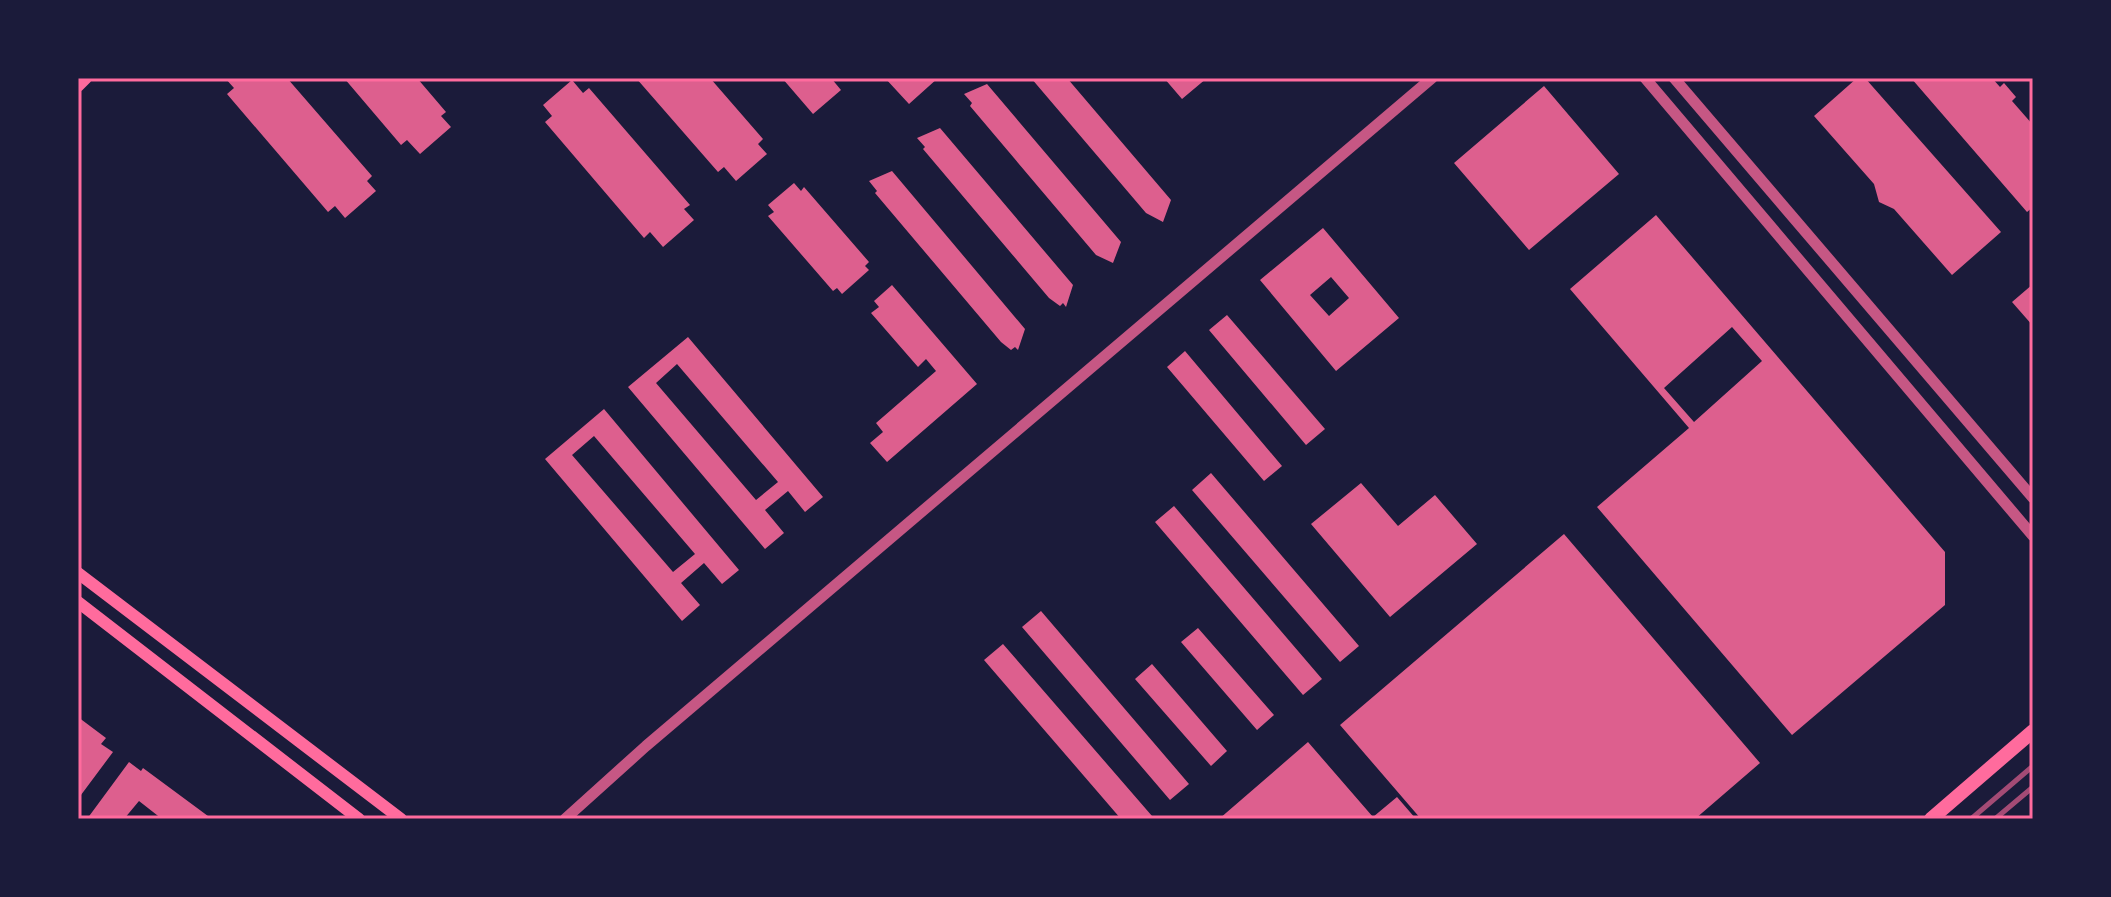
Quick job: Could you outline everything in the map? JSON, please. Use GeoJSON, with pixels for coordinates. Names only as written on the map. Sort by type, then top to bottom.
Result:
{"type":"FeatureCollection","features":[{"type":"Feature","properties":{"kind":"main road"},"geometry":{"type":"LineString","coordinates":[[78,86],[86,78]]}},
{"type":"Feature","properties":{"kind":"main road"},"geometry":{"type":"LineString","coordinates":[[78,573],[401,819]]}},
{"type":"Feature","properties":{"kind":"main road"},"geometry":{"type":"LineString","coordinates":[[78,602],[359,819]]}},
{"type":"Feature","properties":{"kind":"main road"},"geometry":{"type":"LineString","coordinates":[[1931,819],[2033,731]]}},
{"type":"Feature","properties":{"kind":"street"},"geometry":{"type":"LineString","coordinates":[[565,819],[646,746],[1432,78]]}},
{"type":"Feature","properties":{"kind":"street"},"geometry":{"type":"LineString","coordinates":[[1645,78],[2033,536]]}},
{"type":"Feature","properties":{"kind":"street"},"geometry":{"type":"LineString","coordinates":[[1674,78],[2033,498]]}},
{"type":"Feature","properties":{"kind":"building"},"geometry":{"type":"Polygon","coordinates":[[[225,78],[287,78],[372,176],[367,181],[376,191],[345,218],[335,206],[328,212],[227,94],[234,88],[225,78]]]}},
{"type":"Feature","properties":{"kind":"building"},"geometry":{"type":"Polygon","coordinates":[[[344,78],[417,78],[446,112],[441,116],[451,127],[420,154],[407,140],[401,145],[344,78]]]}},
{"type":"Feature","properties":{"kind":"building"},"geometry":{"type":"Polygon","coordinates":[[[636,78],[710,78],[763,139],[758,144],[767,154],[736,181],[724,167],[718,172],[636,78]]]}},
{"type":"Feature","properties":{"kind":"building"},"geometry":{"type":"Polygon","coordinates":[[[782,78],[831,78],[841,90],[813,114],[782,78]]]}},
{"type":"Feature","properties":{"kind":"building"},"geometry":{"type":"Polygon","coordinates":[[[885,78],[938,78],[909,104],[885,78]]]}},
{"type":"Feature","properties":{"kind":"building"},"geometry":{"type":"Polygon","coordinates":[[[1031,78],[1067,78],[1171,200],[1163,222],[1146,213],[1031,78]]]}},
{"type":"Feature","properties":{"kind":"building"},"geometry":{"type":"Polygon","coordinates":[[[1164,78],[1207,78],[1182,99],[1164,78]]]}},
{"type":"Feature","properties":{"kind":"building"},"geometry":{"type":"Polygon","coordinates":[[[1857,78],[1865,78],[2001,232],[1952,275],[1894,209],[1879,202],[1874,184],[1814,116],[1857,78]]]}},
{"type":"Feature","properties":{"kind":"building"},"geometry":{"type":"Polygon","coordinates":[[[1911,78],[1992,78],[2000,87],[2004,83],[2016,97],[2012,101],[2033,125],[2033,207],[2027,212],[1911,78]]]}},
{"type":"Feature","properties":{"kind":"building"},"geometry":{"type":"Polygon","coordinates":[[[572,80],[583,93],[589,88],[690,205],[684,209],[694,220],[663,247],[650,232],[644,238],[545,122],[552,116],[543,105],[572,80]]]}},
{"type":"Feature","properties":{"kind":"building"},"geometry":{"type":"Polygon","coordinates":[[[987,84],[1121,242],[1113,263],[1096,255],[970,106],[972,103],[964,94],[987,84]]]}},
{"type":"Feature","properties":{"kind":"building"},"geometry":{"type":"Polygon","coordinates":[[[1544,86],[1619,174],[1529,250],[1454,163],[1544,86]]]}},
{"type":"Feature","properties":{"kind":"building"},"geometry":{"type":"Polygon","coordinates":[[[940,128],[1073,285],[1066,307],[1049,298],[923,149],[925,147],[917,138],[940,128]]]}},
{"type":"Feature","properties":{"kind":"building"},"geometry":{"type":"Polygon","coordinates":[[[892,171],[1025,329],[1018,350],[1015,347],[1011,350],[1001,342],[875,193],[877,191],[869,181],[892,171]]]}},
{"type":"Feature","properties":{"kind":"building"},"geometry":{"type":"Polygon","coordinates":[[[794,183],[801,191],[804,187],[869,262],[865,266],[869,270],[842,294],[837,288],[833,291],[768,216],[774,212],[768,205],[794,183]]]}},
{"type":"Feature","properties":{"kind":"building"},"geometry":{"type":"Polygon","coordinates":[[[1656,215],[1945,552],[1945,605],[1792,735],[1597,507],[1689,428],[1570,289],[1656,215]],[[1732,327],[1664,388],[1694,422],[1762,361],[1732,327]]]}},
{"type":"Feature","properties":{"kind":"building"},"geometry":{"type":"Polygon","coordinates":[[[1323,228],[1399,318],[1336,371],[1260,280],[1323,228]],[[1331,277],[1310,295],[1329,316],[1349,298],[1331,277]]]}},
{"type":"Feature","properties":{"kind":"building"},"geometry":{"type":"Polygon","coordinates":[[[2033,284],[2033,326],[2012,302],[2033,284]]]}},
{"type":"Feature","properties":{"kind":"building"},"geometry":{"type":"Polygon","coordinates":[[[892,285],[977,384],[887,462],[870,443],[883,432],[876,423],[936,371],[926,359],[918,367],[871,313],[879,307],[874,301],[892,285]]]}},
{"type":"Feature","properties":{"kind":"building"},"geometry":{"type":"Polygon","coordinates":[[[1227,315],[1325,429],[1306,445],[1209,330],[1227,315]]]}},
{"type":"Feature","properties":{"kind":"building"},"geometry":{"type":"Polygon","coordinates":[[[688,337],[823,497],[805,512],[788,491],[765,510],[784,533],[765,549],[628,387],[688,337]],[[677,364],[656,383],[756,500],[778,482],[677,364]]]}},
{"type":"Feature","properties":{"kind":"building"},"geometry":{"type":"Polygon","coordinates":[[[1185,351],[1282,466],[1264,481],[1167,367],[1185,351]]]}},
{"type":"Feature","properties":{"kind":"building"},"geometry":{"type":"Polygon","coordinates":[[[604,409],[739,570],[722,584],[704,563],[681,583],[700,605],[682,621],[545,459],[604,409]],[[594,436],[572,455],[673,572],[695,554],[594,436]]]}},
{"type":"Feature","properties":{"kind":"building"},"geometry":{"type":"Polygon","coordinates":[[[1211,473],[1359,646],[1340,662],[1192,490],[1211,473]]]}},
{"type":"Feature","properties":{"kind":"building"},"geometry":{"type":"Polygon","coordinates":[[[1361,483],[1398,526],[1435,495],[1477,544],[1390,617],[1311,524],[1361,483]]]}},
{"type":"Feature","properties":{"kind":"building"},"geometry":{"type":"Polygon","coordinates":[[[1174,506],[1322,679],[1303,695],[1155,522],[1174,506]]]}},
{"type":"Feature","properties":{"kind":"building"},"geometry":{"type":"Polygon","coordinates":[[[1564,534],[1760,763],[1695,819],[1421,819],[1340,725],[1564,534]]]}},
{"type":"Feature","properties":{"kind":"building"},"geometry":{"type":"Polygon","coordinates":[[[1041,611],[1189,784],[1170,800],[1022,627],[1041,611]]]}},
{"type":"Feature","properties":{"kind":"building"},"geometry":{"type":"Polygon","coordinates":[[[1198,628],[1274,715],[1257,730],[1181,642],[1198,628]]]}},
{"type":"Feature","properties":{"kind":"building"},"geometry":{"type":"Polygon","coordinates":[[[1003,644],[1152,816],[1149,819],[1121,819],[984,660],[1003,644]]]}},
{"type":"Feature","properties":{"kind":"building"},"geometry":{"type":"Polygon","coordinates":[[[1152,664],[1227,751],[1211,766],[1135,679],[1152,664]]]}},
{"type":"Feature","properties":{"kind":"building"},"geometry":{"type":"Polygon","coordinates":[[[78,717],[106,738],[101,744],[113,752],[78,799],[78,717]]]}},
{"type":"Feature","properties":{"kind":"building"},"geometry":{"type":"Polygon","coordinates":[[[1308,742],[1373,817],[1397,797],[1416,819],[1219,819],[1308,742]]]}},
{"type":"Feature","properties":{"kind":"building"},"geometry":{"type":"Polygon","coordinates":[[[129,762],[141,771],[143,768],[212,819],[162,819],[139,801],[124,819],[87,819],[129,762]]]}},
{"type":"Feature","properties":{"kind":"railway"},"geometry":{"type":"LineString","coordinates":[[1971,819],[2033,766]]}},
{"type":"Feature","properties":{"kind":"railway"},"geometry":{"type":"LineString","coordinates":[[1995,819],[2033,787]]}}]}
